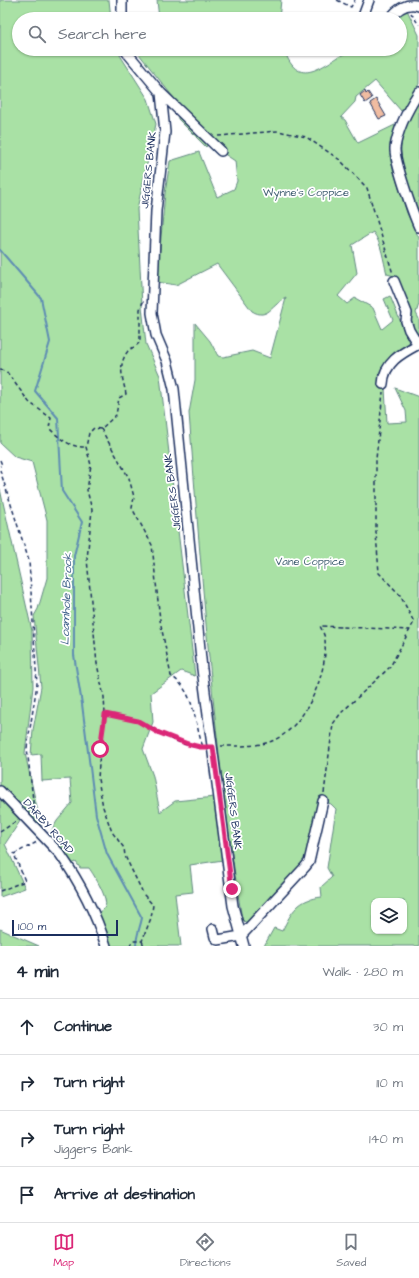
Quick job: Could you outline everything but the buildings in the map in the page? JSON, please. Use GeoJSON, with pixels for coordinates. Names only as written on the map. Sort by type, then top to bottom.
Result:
{"type":"FeatureCollection","features":[{"type":"Feature","properties":{"kind":"street"},"geometry":{"type":"LineString","coordinates":[[122,0],[122,12]]}},
{"type":"Feature","properties":{"kind":"street"},"geometry":{"type":"LineString","coordinates":[[365,12],[370,0]]}},
{"type":"Feature","properties":{"kind":"street"},"geometry":{"type":"LineString","coordinates":[[396,12],[408,4],[419,6]]}},
{"type":"Feature","properties":{"kind":"street"},"geometry":{"type":"LineString","coordinates":[[130,56],[161,93],[220,151]]}},
{"type":"Feature","properties":{"kind":"street"},"geometry":{"type":"LineString","coordinates":[[419,92],[404,114],[395,149],[412,212],[419,227]]}},
{"type":"Feature","properties":{"kind":"street","name":"JIGGERS BANK"},"geometry":{"type":"LineString","coordinates":[[161,93],[164,132],[156,211],[152,313],[156,335],[174,389],[202,669],[233,906],[244,946]]}},
{"type":"Feature","properties":{"kind":"street"},"geometry":{"type":"LineString","coordinates":[[383,384],[387,369],[398,355],[419,342],[415,340],[409,330],[406,321],[407,313],[394,281]]}},
{"type":"Feature","properties":{"kind":"street","name":"DARBY ROAD"},"geometry":{"type":"LineString","coordinates":[[0,791],[24,815],[67,864],[98,923],[106,946]]}},
{"type":"Feature","properties":{"kind":"street"},"geometry":{"type":"LineString","coordinates":[[213,929],[214,937],[218,940],[241,936],[309,862],[323,801]]}},
{"type":"Feature","properties":{"kind":"path"},"geometry":{"type":"LineString","coordinates":[[337,0],[351,7],[354,0]]}},
{"type":"Feature","properties":{"kind":"path"},"geometry":{"type":"LineString","coordinates":[[408,4],[419,25]]}},
{"type":"Feature","properties":{"kind":"path"},"geometry":{"type":"LineString","coordinates":[[206,138],[278,131],[306,137],[340,160],[367,188],[393,270],[394,281]]}},
{"type":"Feature","properties":{"kind":"path"},"geometry":{"type":"LineString","coordinates":[[101,429],[116,415],[119,398],[126,394],[120,369],[128,351],[138,345],[140,341],[140,309],[144,300],[152,298]]}},
{"type":"Feature","properties":{"kind":"path"},"geometry":{"type":"LineString","coordinates":[[0,370],[6,371],[29,402],[51,418],[49,428],[53,432],[65,442],[79,447],[86,447]]}},
{"type":"Feature","properties":{"kind":"path"},"geometry":{"type":"LineString","coordinates":[[323,801],[333,724],[341,713],[390,667],[414,622],[400,595],[379,574],[376,533],[376,458],[383,384]]}},
{"type":"Feature","properties":{"kind":"path"},"geometry":{"type":"LineString","coordinates":[[101,429],[94,428],[89,433],[86,447],[91,465],[87,490],[92,510],[87,560],[97,664],[104,697],[105,714],[100,749],[98,779],[103,806],[112,832],[124,848],[126,856],[144,895],[154,905],[142,941],[144,946]]}},
{"type":"Feature","properties":{"kind":"path"},"geometry":{"type":"LineString","coordinates":[[101,429],[129,478],[134,497],[132,508],[152,545],[160,620],[171,676],[178,681],[187,693],[194,709],[197,732],[203,747]]}},
{"type":"Feature","properties":{"kind":"path"},"geometry":{"type":"LineString","coordinates":[[0,460],[2,464],[0,466]]}},
{"type":"Feature","properties":{"kind":"path"},"geometry":{"type":"LineString","coordinates":[[0,470],[29,561],[37,684],[27,748],[33,800],[32,824]]}},
{"type":"Feature","properties":{"kind":"path"},"geometry":{"type":"LineString","coordinates":[[105,714],[138,721],[171,738],[203,747],[271,742],[284,736],[315,695],[324,654],[325,640],[320,626],[411,630]]}},
{"type":"Feature","properties":{"kind":"path"},"geometry":{"type":"LineString","coordinates":[[0,832],[24,815]]}},
{"type":"Feature","properties":{"kind":"path"},"geometry":{"type":"LineString","coordinates":[[0,891],[25,880],[14,854],[45,838]]}},
{"type":"Feature","properties":{"kind":"path"},"geometry":{"type":"LineString","coordinates":[[130,946],[132,941],[142,941]]}},
{"type":"Feature","properties":{"kind":"green space"},"geometry":{"type":"Polygon","coordinates":[[[0,0],[109,0],[110,12],[12,12],[12,56],[120,56],[148,99],[156,124],[137,209],[142,306],[146,344],[160,376],[195,676],[181,671],[151,693],[153,722],[143,749],[153,776],[160,812],[175,801],[215,797],[223,860],[190,865],[193,892],[175,894],[181,946],[109,946],[98,913],[104,908],[106,903],[97,881],[89,868],[80,868],[76,862],[72,864],[49,835],[57,821],[72,803],[70,779],[42,781],[41,754],[31,755],[33,730],[41,687],[34,616],[38,609],[47,578],[47,520],[32,462],[15,457],[0,443],[0,0]]]}},
{"type":"Feature","properties":{"kind":"green space"},"geometry":{"type":"Polygon","coordinates":[[[157,0],[281,0],[280,12],[158,12],[157,0]]]}},
{"type":"Feature","properties":{"kind":"green space","name":"Vane Coppice"},"geometry":{"type":"Polygon","coordinates":[[[407,10],[419,35],[419,84],[402,112],[375,81],[356,97],[355,102],[341,117],[345,120],[358,143],[399,123],[390,144],[391,162],[407,213],[419,238],[419,304],[416,313],[419,319],[419,338],[409,323],[410,314],[394,276],[387,274],[380,247],[373,232],[352,245],[357,273],[338,296],[347,304],[355,298],[373,308],[382,329],[393,320],[384,299],[390,296],[410,345],[386,362],[378,376],[385,388],[387,423],[407,422],[406,411],[395,388],[419,397],[419,946],[264,946],[274,928],[282,931],[293,912],[301,903],[314,898],[322,897],[321,887],[332,877],[327,868],[336,809],[331,804],[321,800],[307,860],[249,922],[245,922],[242,919],[232,856],[216,730],[189,413],[195,380],[195,323],[210,341],[218,356],[223,357],[252,351],[270,358],[286,298],[266,313],[257,314],[252,311],[217,264],[176,285],[157,282],[165,193],[170,161],[199,152],[217,197],[234,189],[237,181],[235,161],[217,149],[211,140],[206,147],[178,119],[177,102],[141,56],[287,56],[290,63],[297,70],[306,72],[324,66],[340,56],[407,56],[407,12],[400,12],[407,10]]]}},
{"type":"Feature","properties":{"kind":"green space"},"geometry":{"type":"Polygon","coordinates":[[[419,100],[419,215],[404,169],[401,157],[401,144],[410,116],[419,100]]]}},
{"type":"Feature","properties":{"kind":"green space"},"geometry":{"type":"Polygon","coordinates":[[[0,489],[32,631],[33,687],[25,753],[41,826],[26,812],[5,844],[25,888],[0,897],[0,489]]]}},
{"type":"Feature","properties":{"kind":"green space"},"geometry":{"type":"Polygon","coordinates":[[[0,929],[39,946],[0,946],[0,929]]]}},
{"type":"Feature","properties":{"kind":"waterway","name":"Loamhole Brook"},"geometry":{"type":"LineString","coordinates":[[0,250],[41,298],[50,342],[35,391],[58,418],[62,491],[82,522],[74,556],[74,655],[82,704],[96,815],[107,854],[142,918],[137,935],[136,946]]}},
{"type":"Feature","properties":{"kind":"route"},"geometry":{"type":"LineString","coordinates":[[100,749],[105,714],[138,721],[157,732],[188,744],[200,747],[213,747],[232,889]]}},
{"type":"Feature","properties":{"kind":"park label","name":"Wynne's Coppice"},"geometry":{"type":"Point","coordinates":[306,192]}}]}
